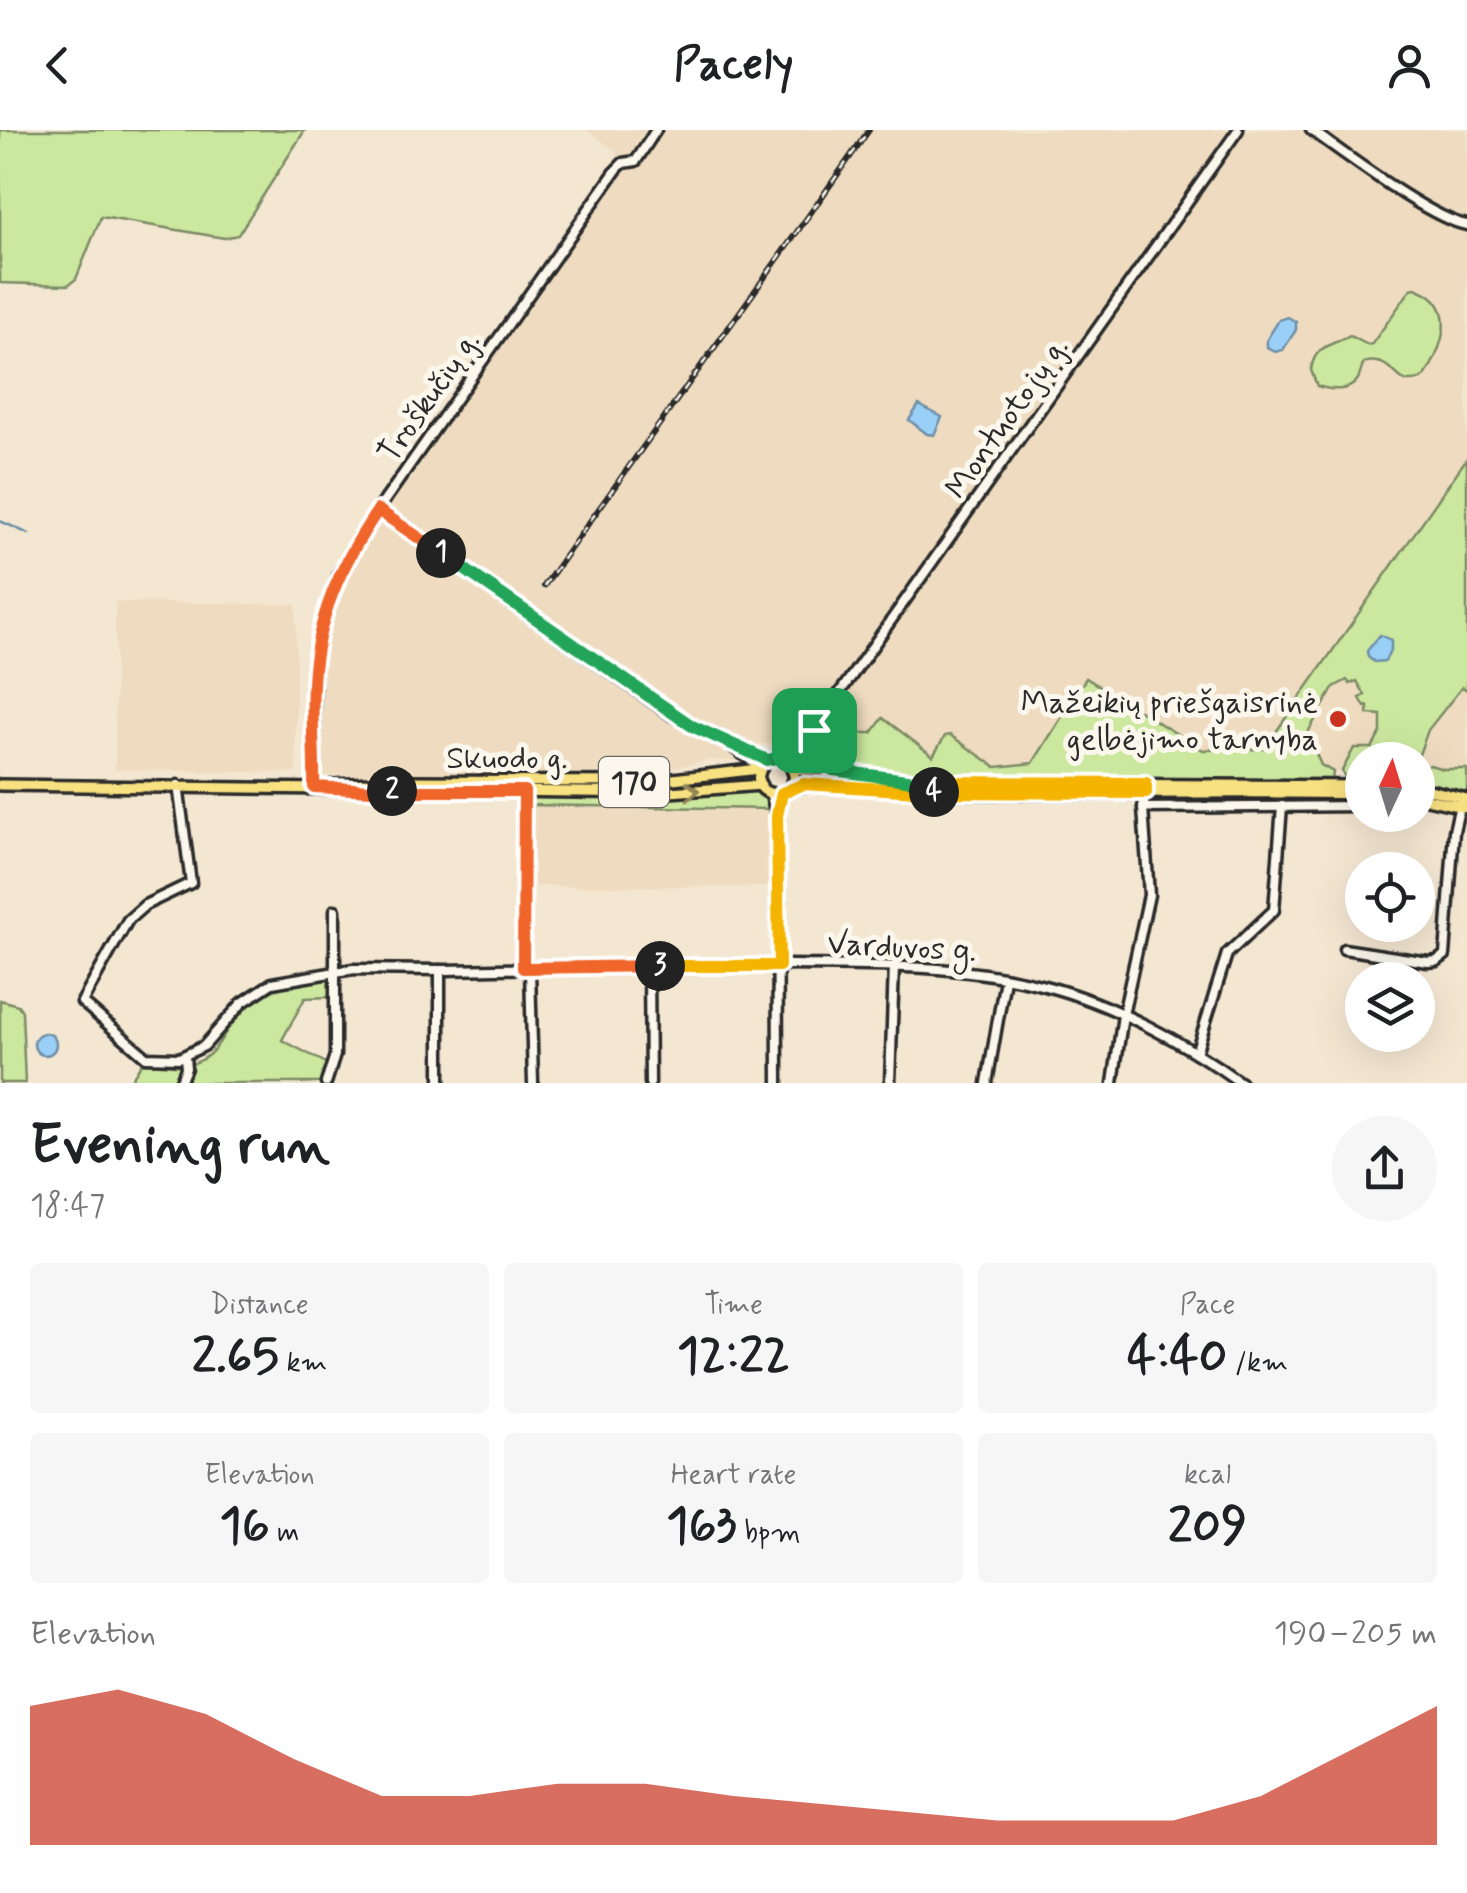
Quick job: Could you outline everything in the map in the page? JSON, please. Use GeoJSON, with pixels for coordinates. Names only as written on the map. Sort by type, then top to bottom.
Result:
{"type":"FeatureCollection","features":[{"type":"Feature","properties":{"kind":"main road"},"geometry":{"type":"LineString","coordinates":[[813,731],[817,756],[833,770]]}},
{"type":"Feature","properties":{"kind":"main road"},"geometry":{"type":"LineString","coordinates":[[786,791],[795,778],[793,768],[782,758],[762,765],[761,786],[770,793],[786,791],[804,784],[937,792],[1345,786]]}},
{"type":"Feature","properties":{"kind":"main road","name":"Skuodo g."},"geometry":{"type":"LineString","coordinates":[[0,785],[314,787],[406,781],[664,782],[762,765]]}},
{"type":"Feature","properties":{"kind":"main road"},"geometry":{"type":"LineString","coordinates":[[793,768],[937,784],[1345,794]]}},
{"type":"Feature","properties":{"kind":"main road","name":"Skuodo g."},"geometry":{"type":"LineString","coordinates":[[314,787],[674,792],[761,786]]}},
{"type":"Feature","properties":{"kind":"main road"},"geometry":{"type":"LineString","coordinates":[[1435,793],[1465,804]]}},
{"type":"Feature","properties":{"kind":"main road"},"geometry":{"type":"LineString","coordinates":[[1435,799],[1465,804]]}},
{"type":"Feature","properties":{"kind":"street","name":"Troškučių g."},"geometry":{"type":"LineString","coordinates":[[314,787],[313,688],[319,632],[338,575],[378,510],[618,168],[636,161],[656,130]]}},
{"type":"Feature","properties":{"kind":"street","name":"Montuotojų g."},"geometry":{"type":"LineString","coordinates":[[793,768],[813,731],[1238,130]]}},
{"type":"Feature","properties":{"kind":"street"},"geometry":{"type":"LineString","coordinates":[[1311,130],[1412,198],[1453,222],[1467,225]]}},
{"type":"Feature","properties":{"kind":"street"},"geometry":{"type":"LineString","coordinates":[[378,510],[674,716],[718,737],[762,765]]}},
{"type":"Feature","properties":{"kind":"street","name":"Montuotojų g."},"geometry":{"type":"LineString","coordinates":[[782,758],[813,731]]}},
{"type":"Feature","properties":{"kind":"street"},"geometry":{"type":"LineString","coordinates":[[178,785],[190,883],[144,906],[128,920],[82,1002],[146,1057],[184,1057],[186,1068],[180,1083]]}},
{"type":"Feature","properties":{"kind":"street"},"geometry":{"type":"LineString","coordinates":[[1112,1083],[1149,895],[1143,808],[1146,788]]}},
{"type":"Feature","properties":{"kind":"street"},"geometry":{"type":"LineString","coordinates":[[524,791],[527,968],[534,1083]]}},
{"type":"Feature","properties":{"kind":"street"},"geometry":{"type":"LineString","coordinates":[[777,816],[786,791]]}},
{"type":"Feature","properties":{"kind":"street"},"geometry":{"type":"LineString","coordinates":[[770,793],[777,816],[778,1083]]}},
{"type":"Feature","properties":{"kind":"street"},"geometry":{"type":"LineString","coordinates":[[1344,948],[1428,962],[1445,956],[1454,831],[1465,804]]}},
{"type":"Feature","properties":{"kind":"street"},"geometry":{"type":"LineString","coordinates":[[1196,1053],[1226,954],[1274,910],[1282,806]]}},
{"type":"Feature","properties":{"kind":"street"},"geometry":{"type":"LineString","coordinates":[[1143,808],[1345,806]]}},
{"type":"Feature","properties":{"kind":"street"},"geometry":{"type":"LineString","coordinates":[[326,1083],[335,1054],[334,910]]}},
{"type":"Feature","properties":{"kind":"street"},"geometry":{"type":"LineString","coordinates":[[649,966],[650,1083]]}},
{"type":"Feature","properties":{"kind":"street"},"geometry":{"type":"LineString","coordinates":[[890,1083],[894,966]]}},
{"type":"Feature","properties":{"kind":"street","name":"Varduvos g."},"geometry":{"type":"LineString","coordinates":[[184,1057],[204,1046],[233,1011],[261,988],[337,970],[894,966],[1047,986],[1123,1015],[1196,1053],[1241,1083]]}},
{"type":"Feature","properties":{"kind":"street"},"geometry":{"type":"LineString","coordinates":[[440,970],[440,1083]]}},
{"type":"Feature","properties":{"kind":"street"},"geometry":{"type":"LineString","coordinates":[[987,1083],[1006,979]]}},
{"type":"Feature","properties":{"kind":"shaded area"},"geometry":{"type":"Polygon","coordinates":[[[586,130],[1467,130],[1467,458],[1264,749],[1203,750],[1086,678],[1033,763],[996,767],[950,735],[934,756],[900,732],[837,733],[829,729],[817,743],[753,744],[746,761],[708,760],[660,772],[314,776],[313,688],[324,613],[361,535],[617,169],[616,151],[586,130]]]}},
{"type":"Feature","properties":{"kind":"shaded area"},"geometry":{"type":"Polygon","coordinates":[[[115,602],[296,604],[296,773],[115,770],[115,602]]]}},
{"type":"Feature","properties":{"kind":"shaded area"},"geometry":{"type":"Polygon","coordinates":[[[1357,680],[1369,706],[1381,715],[1381,732],[1376,742],[1345,742],[1345,765],[1342,771],[1333,772],[1321,765],[1307,734],[1334,687],[1357,680]]]}},
{"type":"Feature","properties":{"kind":"shaded area"},"geometry":{"type":"Polygon","coordinates":[[[1462,687],[1467,690],[1467,769],[1435,768],[1435,742],[1424,742],[1427,731],[1462,687]]]}},
{"type":"Feature","properties":{"kind":"shaded area"},"geometry":{"type":"Polygon","coordinates":[[[527,805],[770,809],[772,887],[526,886],[527,805]]]}},
{"type":"Feature","properties":{"kind":"green space"},"geometry":{"type":"Polygon","coordinates":[[[0,130],[305,130],[238,235],[224,238],[101,217],[76,279],[68,285],[0,283],[0,130]]]}},
{"type":"Feature","properties":{"kind":"green space"},"geometry":{"type":"Polygon","coordinates":[[[1415,288],[1427,293],[1441,308],[1444,327],[1439,349],[1421,379],[1405,381],[1387,366],[1371,362],[1364,363],[1350,387],[1317,386],[1311,370],[1320,351],[1350,336],[1372,344],[1415,288]]]}},
{"type":"Feature","properties":{"kind":"green space"},"geometry":{"type":"Polygon","coordinates":[[[1467,458],[1467,690],[1462,687],[1428,730],[1424,742],[1375,742],[1381,732],[1381,715],[1368,714],[1368,706],[1360,698],[1365,695],[1357,681],[1350,684],[1347,680],[1334,687],[1307,734],[1321,765],[1333,772],[1332,781],[929,779],[835,766],[818,751],[818,737],[823,729],[872,733],[883,718],[933,756],[945,736],[950,735],[996,767],[1033,763],[1086,678],[1203,750],[1264,749],[1467,458]]]}},
{"type":"Feature","properties":{"kind":"green space"},"geometry":{"type":"Polygon","coordinates":[[[1435,767],[1467,769],[1467,793],[1435,785],[1435,767]]]}},
{"type":"Feature","properties":{"kind":"green space"},"geometry":{"type":"Polygon","coordinates":[[[753,790],[767,798],[770,809],[527,805],[528,798],[535,795],[682,796],[753,790]]]}},
{"type":"Feature","properties":{"kind":"green space"},"geometry":{"type":"Polygon","coordinates":[[[332,978],[331,997],[305,998],[282,1040],[328,1064],[322,1083],[129,1083],[141,1064],[187,1065],[203,1059],[238,1015],[269,992],[293,983],[332,978]]]}},
{"type":"Feature","properties":{"kind":"green space"},"geometry":{"type":"Polygon","coordinates":[[[0,1000],[18,1005],[22,1011],[25,1083],[0,1083],[0,1000]]]}},
{"type":"Feature","properties":{"kind":"water"},"geometry":{"type":"Polygon","coordinates":[[[1288,317],[1296,322],[1296,330],[1283,350],[1275,352],[1267,347],[1267,339],[1279,320],[1288,317]]]}},
{"type":"Feature","properties":{"kind":"water"},"geometry":{"type":"Polygon","coordinates":[[[919,405],[942,417],[934,435],[909,420],[919,405]]]}},
{"type":"Feature","properties":{"kind":"water"},"geometry":{"type":"Polygon","coordinates":[[[1380,635],[1391,640],[1391,648],[1385,661],[1374,662],[1367,651],[1380,635]]]}},
{"type":"Feature","properties":{"kind":"water"},"geometry":{"type":"Polygon","coordinates":[[[45,1033],[53,1036],[53,1052],[45,1055],[37,1052],[34,1044],[37,1036],[45,1033]]]}},
{"type":"Feature","properties":{"kind":"waterway"},"geometry":{"type":"LineString","coordinates":[[0,521],[29,534]]}},
{"type":"Feature","properties":{"kind":"railway"},"geometry":{"type":"LineString","coordinates":[[544,586],[869,130]]}},
{"type":"Feature","properties":{"kind":"place","name":"Mažeikių priešgaisrinė gelbėjimo tarnyba"},"geometry":{"type":"Point","coordinates":[1338,719]}},
{"type":"Feature","properties":{"kind":"route"},"geometry":{"type":"LineString","coordinates":[[378,510],[692,726],[767,760],[786,756],[814,730],[817,756],[833,770],[937,784],[1146,783],[1146,793],[937,792],[804,784],[782,793],[777,816],[779,966],[523,968],[524,791],[314,787],[313,688],[319,632],[338,575],[378,510]]}}]}
